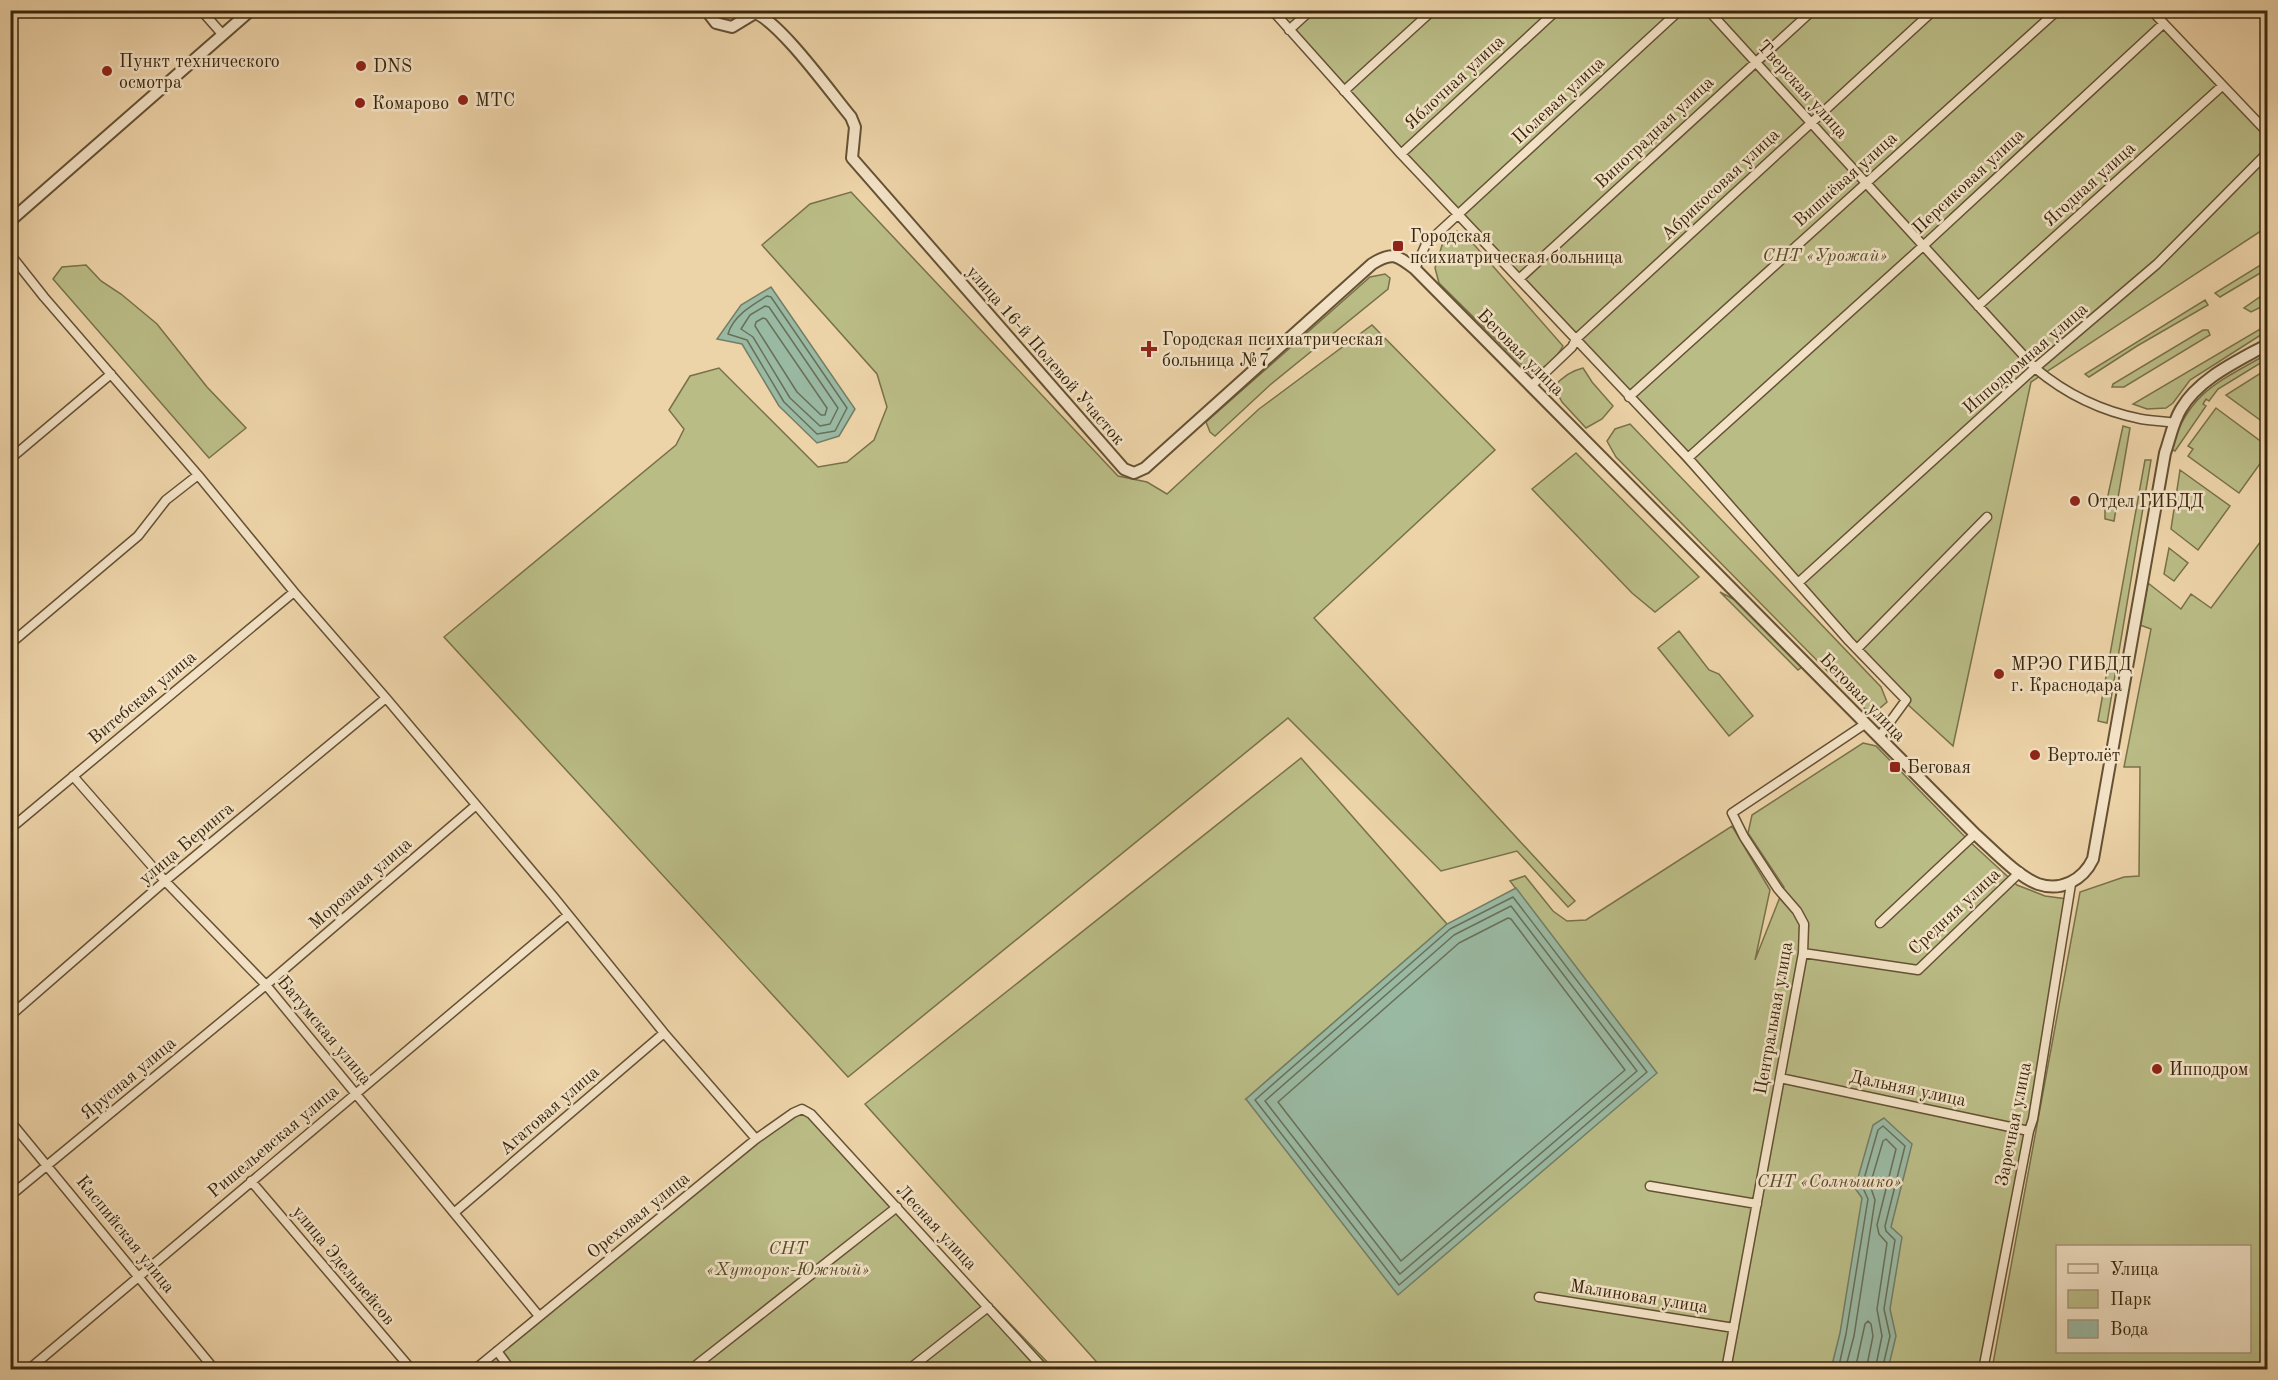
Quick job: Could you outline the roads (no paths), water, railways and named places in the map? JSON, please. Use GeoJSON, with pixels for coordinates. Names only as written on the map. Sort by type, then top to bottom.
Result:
{"type":"FeatureCollection","features":[{"type":"Feature","properties":{"kind":"street"},"geometry":{"type":"LineString","coordinates":[[201,10],[223,35]]}},
{"type":"Feature","properties":{"kind":"street"},"geometry":{"type":"LineString","coordinates":[[10,221],[251,10]]}},
{"type":"Feature","properties":{"kind":"street","name":"улица 16-й Полевой Участок"},"geometry":{"type":"LineString","coordinates":[[706,10],[721,25],[732,27],[755,14],[763,16],[783,35],[851,117],[855,127],[852,158],[855,162],[1124,469],[1134,473],[1145,468],[1372,264],[1384,256],[1398,256]]}},
{"type":"Feature","properties":{"kind":"street"},"geometry":{"type":"LineString","coordinates":[[1272,10],[1401,154],[1688,458],[1857,649],[1906,700],[1879,737]]}},
{"type":"Feature","properties":{"kind":"street"},"geometry":{"type":"LineString","coordinates":[[1289,30],[1311,10]]}},
{"type":"Feature","properties":{"kind":"street"},"geometry":{"type":"LineString","coordinates":[[1344,91],[1433,10]]}},
{"type":"Feature","properties":{"kind":"street","name":"Яблочная улица"},"geometry":{"type":"LineString","coordinates":[[1401,154],[1557,10]]}},
{"type":"Feature","properties":{"kind":"street","name":"Полевая улица"},"geometry":{"type":"LineString","coordinates":[[1415,269],[1426,243],[1680,10]]}},
{"type":"Feature","properties":{"kind":"street","name":"Тверская улица"},"geometry":{"type":"LineString","coordinates":[[1708,10],[2035,368],[2067,392],[2103,409],[2144,419],[2175,423]]}},
{"type":"Feature","properties":{"kind":"street","name":"Виноградная улица"},"geometry":{"type":"LineString","coordinates":[[1519,279],[1812,10]]}},
{"type":"Feature","properties":{"kind":"street","name":"Абрикосовая улица"},"geometry":{"type":"LineString","coordinates":[[1531,386],[1572,347],[1576,339],[1934,10]]}},
{"type":"Feature","properties":{"kind":"street","name":"Вишнёвая улица"},"geometry":{"type":"LineString","coordinates":[[1629,397],[2058,10]]}},
{"type":"Feature","properties":{"kind":"street"},"geometry":{"type":"LineString","coordinates":[[2151,10],[2268,133]]}},
{"type":"Feature","properties":{"kind":"street","name":"Персиковая улица"},"geometry":{"type":"LineString","coordinates":[[1688,458],[1923,246],[2163,24]]}},
{"type":"Feature","properties":{"kind":"street","name":"Ягодная улица"},"geometry":{"type":"LineString","coordinates":[[1978,306],[2222,86]]}},
{"type":"Feature","properties":{"kind":"street","name":"Ипподромная улица"},"geometry":{"type":"LineString","coordinates":[[1798,583],[2035,368],[2157,264],[2268,152]]}},
{"type":"Feature","properties":{"kind":"street"},"geometry":{"type":"LineString","coordinates":[[10,254],[44,297],[386,698],[664,1033],[756,1139]]}},
{"type":"Feature","properties":{"kind":"street","name":"Беговая улица"},"geometry":{"type":"LineString","coordinates":[[1398,256],[1415,269],[1975,834],[2020,872],[2039,884],[2053,886],[2071,884]]}},
{"type":"Feature","properties":{"kind":"street"},"geometry":{"type":"LineString","coordinates":[[2071,884],[2088,869],[2093,859],[2165,453],[2175,423],[2180,410],[2190,396],[2203,384],[2268,344]]}},
{"type":"Feature","properties":{"kind":"street"},"geometry":{"type":"LineString","coordinates":[[10,459],[111,374]]}},
{"type":"Feature","properties":{"kind":"street"},"geometry":{"type":"LineString","coordinates":[[10,644],[138,536],[166,500],[198,475]]}},
{"type":"Feature","properties":{"kind":"street"},"geometry":{"type":"LineString","coordinates":[[1857,649],[1987,517]]}},
{"type":"Feature","properties":{"kind":"street","name":"Витебская улица"},"geometry":{"type":"LineString","coordinates":[[10,829],[294,592]]}},
{"type":"Feature","properties":{"kind":"street","name":"улица Беринга"},"geometry":{"type":"LineString","coordinates":[[10,1016],[165,881],[386,698]]}},
{"type":"Feature","properties":{"kind":"street","name":"Центральная улица"},"geometry":{"type":"LineString","coordinates":[[1726,1370],[1803,953],[1804,924],[1749,846],[1732,813],[1865,724]]}},
{"type":"Feature","properties":{"kind":"street","name":"Батумская улица"},"geometry":{"type":"LineString","coordinates":[[73,776],[165,881],[266,985],[539,1316]]}},
{"type":"Feature","properties":{"kind":"street","name":"Морозная улица"},"geometry":{"type":"LineString","coordinates":[[266,985],[475,806]]}},
{"type":"Feature","properties":{"kind":"street"},"geometry":{"type":"LineString","coordinates":[[1880,923],[1975,834]]}},
{"type":"Feature","properties":{"kind":"street","name":"Средняя улица"},"geometry":{"type":"LineString","coordinates":[[1803,953],[1918,970],[2020,872]]}},
{"type":"Feature","properties":{"kind":"street","name":"Заречная улица"},"geometry":{"type":"LineString","coordinates":[[1983,1370],[2033,1119],[2071,884]]}},
{"type":"Feature","properties":{"kind":"street","name":"Ришельевская улица"},"geometry":{"type":"LineString","coordinates":[[28,1370],[568,915]]}},
{"type":"Feature","properties":{"kind":"street","name":"Ярусная улица"},"geometry":{"type":"LineString","coordinates":[[10,1196],[266,985]]}},
{"type":"Feature","properties":{"kind":"street","name":"Агатовая улица"},"geometry":{"type":"LineString","coordinates":[[455,1212],[664,1033]]}},
{"type":"Feature","properties":{"kind":"street","name":"Дальняя улица"},"geometry":{"type":"LineString","coordinates":[[1780,1078],[2029,1131]]}},
{"type":"Feature","properties":{"kind":"street","name":"Ореховая улица"},"geometry":{"type":"LineString","coordinates":[[474,1370],[756,1139],[802,1109]]}},
{"type":"Feature","properties":{"kind":"street","name":"Лесная улица"},"geometry":{"type":"LineString","coordinates":[[802,1109],[811,1114],[1045,1370]]}},
{"type":"Feature","properties":{"kind":"street","name":"Каспийская улица"},"geometry":{"type":"LineString","coordinates":[[10,1121],[215,1370]]}},
{"type":"Feature","properties":{"kind":"street","name":"улица Эдельвейсов"},"geometry":{"type":"LineString","coordinates":[[251,1181],[412,1370]]}},
{"type":"Feature","properties":{"kind":"street"},"geometry":{"type":"LineString","coordinates":[[1650,1186],[1756,1204]]}},
{"type":"Feature","properties":{"kind":"street"},"geometry":{"type":"LineString","coordinates":[[690,1370],[897,1207]]}},
{"type":"Feature","properties":{"kind":"street","name":"Малиновая улица"},"geometry":{"type":"LineString","coordinates":[[1539,1297],[1734,1328]]}},
{"type":"Feature","properties":{"kind":"street"},"geometry":{"type":"LineString","coordinates":[[908,1370],[988,1307]]}},
{"type":"Feature","properties":{"kind":"street"},"geometry":{"type":"LineString","coordinates":[[497,1351],[511,1370]]}},
{"type":"Feature","properties":{"kind":"water"},"geometry":{"type":"Polygon","coordinates":[[[771,287],[855,409],[839,436],[817,443],[779,406],[742,344],[717,339],[741,305],[771,287]]]}},
{"type":"Feature","properties":{"kind":"water"},"geometry":{"type":"Polygon","coordinates":[[[1516,888],[1657,1073],[1398,1295],[1246,1099],[1447,924],[1516,888]]]}},
{"type":"Feature","properties":{"kind":"water"},"geometry":{"type":"Polygon","coordinates":[[[1884,1118],[1912,1144],[1891,1227],[1902,1237],[1890,1309],[1896,1336],[1888,1369],[1831,1369],[1840,1333],[1862,1198],[1855,1188],[1873,1125],[1884,1118]]]}},
{"type":"Feature","properties":{"kind":"place","name":"DNS"},"geometry":{"type":"Point","coordinates":[361,66]}},
{"type":"Feature","properties":{"kind":"place","name":"Пункт технического осмотра"},"geometry":{"type":"Point","coordinates":[107,71]}},
{"type":"Feature","properties":{"kind":"place","name":"МТС"},"geometry":{"type":"Point","coordinates":[463,100]}},
{"type":"Feature","properties":{"kind":"place","name":"Комарово"},"geometry":{"type":"Point","coordinates":[360,103]}},
{"type":"Feature","properties":{"kind":"place","name":"Городская психиатрическая больница"},"geometry":{"type":"Point","coordinates":[1398,246]}},
{"type":"Feature","properties":{"kind":"place","name":"Городская психиатрическая больница №7"},"geometry":{"type":"Point","coordinates":[1149,349]}},
{"type":"Feature","properties":{"kind":"place","name":"Отдел ГИБДД"},"geometry":{"type":"Point","coordinates":[2075,501]}},
{"type":"Feature","properties":{"kind":"place","name":"МРЭО ГИБДД г. Краснодара"},"geometry":{"type":"Point","coordinates":[1999,674]}},
{"type":"Feature","properties":{"kind":"place","name":"Вертолёт"},"geometry":{"type":"Point","coordinates":[2035,755]}},
{"type":"Feature","properties":{"kind":"place","name":"Беговая"},"geometry":{"type":"Point","coordinates":[1895,767]}},
{"type":"Feature","properties":{"kind":"place","name":"Ипподром"},"geometry":{"type":"Point","coordinates":[2157,1069]}},
{"type":"Feature","properties":{"kind":"park label","name":"СНТ «Урожай»"},"geometry":{"type":"Point","coordinates":[1825,255]}},
{"type":"Feature","properties":{"kind":"park label","name":"СНТ «Солнышко»"},"geometry":{"type":"Point","coordinates":[1829,1181]}},
{"type":"Feature","properties":{"kind":"park label","name":"СНТ «Хуторок-Южный»"},"geometry":{"type":"Point","coordinates":[788,1258]}}]}
